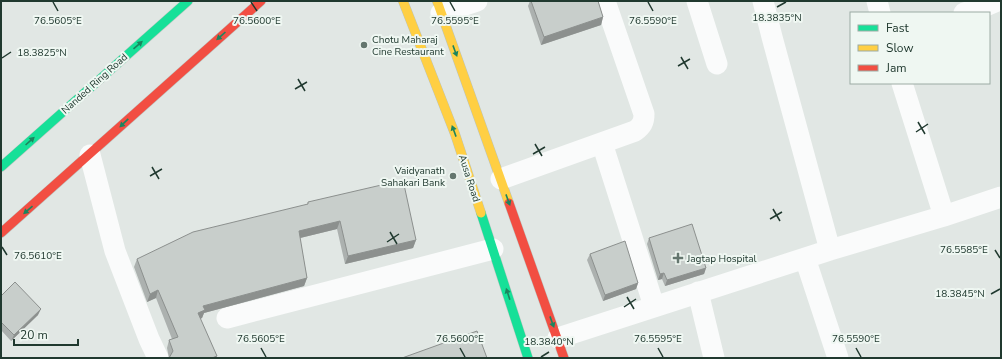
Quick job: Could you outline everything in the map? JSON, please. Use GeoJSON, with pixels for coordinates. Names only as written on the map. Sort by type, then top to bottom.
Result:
{"type":"FeatureCollection","features":[{"type":"Feature","properties":{"kind":"main road","name":"Nanded Ring Road"},"geometry":{"type":"LineString","coordinates":[[1,166],[188,1]]}},
{"type":"Feature","properties":{"kind":"main road"},"geometry":{"type":"LineString","coordinates":[[1,233],[261,1]]}},
{"type":"Feature","properties":{"kind":"main road","name":"Ausa Road"},"geometry":{"type":"LineString","coordinates":[[403,1],[455,134],[528,358]]}},
{"type":"Feature","properties":{"kind":"main road"},"geometry":{"type":"LineString","coordinates":[[439,7],[564,358]]}},
{"type":"Feature","properties":{"kind":"street"},"geometry":{"type":"LineString","coordinates":[[439,7],[477,1]]}},
{"type":"Feature","properties":{"kind":"street"},"geometry":{"type":"LineString","coordinates":[[501,179],[635,131],[641,127],[644,122],[644,114],[605,1]]}},
{"type":"Feature","properties":{"kind":"street"},"geometry":{"type":"LineString","coordinates":[[697,1],[717,64]]}},
{"type":"Feature","properties":{"kind":"street"},"geometry":{"type":"LineString","coordinates":[[763,1],[830,250]]}},
{"type":"Feature","properties":{"kind":"street"},"geometry":{"type":"LineString","coordinates":[[877,1],[880,12]]}},
{"type":"Feature","properties":{"kind":"street"},"geometry":{"type":"LineString","coordinates":[[968,12],[983,8],[997,1]]}},
{"type":"Feature","properties":{"kind":"street"},"geometry":{"type":"LineString","coordinates":[[902,84],[944,216]]}},
{"type":"Feature","properties":{"kind":"street"},"geometry":{"type":"LineString","coordinates":[[602,143],[654,306]]}},
{"type":"Feature","properties":{"kind":"street"},"geometry":{"type":"LineString","coordinates":[[90,155],[115,251],[149,339],[158,358]]}},
{"type":"Feature","properties":{"kind":"street"},"geometry":{"type":"LineString","coordinates":[[558,338],[654,306],[1001,197]]}},
{"type":"Feature","properties":{"kind":"street"},"geometry":{"type":"LineString","coordinates":[[227,318],[493,249]]}},
{"type":"Feature","properties":{"kind":"street"},"geometry":{"type":"LineString","coordinates":[[805,258],[838,358]]}},
{"type":"Feature","properties":{"kind":"street"},"geometry":{"type":"LineString","coordinates":[[698,292],[714,358]]}},
{"type":"Feature","properties":{"kind":"building"},"geometry":{"type":"Polygon","coordinates":[[[531,1],[598,1],[603,17],[544,37],[531,1]]]}},
{"type":"Feature","properties":{"kind":"building"},"geometry":{"type":"Polygon","coordinates":[[[403,180],[416,240],[348,256],[340,221],[299,231],[307,278],[203,306],[205,310],[198,313],[217,356],[212,358],[169,358],[173,351],[169,340],[178,337],[158,290],[150,294],[137,259],[193,232],[308,204],[308,202],[403,180]]]}},
{"type":"Feature","properties":{"kind":"building"},"geometry":{"type":"Polygon","coordinates":[[[692,224],[706,268],[667,280],[664,273],[660,274],[649,238],[692,224]]]}},
{"type":"Feature","properties":{"kind":"building"},"geometry":{"type":"Polygon","coordinates":[[[625,241],[638,283],[605,295],[590,254],[625,241]]]}},
{"type":"Feature","properties":{"kind":"building"},"geometry":{"type":"Polygon","coordinates":[[[15,282],[41,309],[14,335],[1,322],[1,296],[15,282]]]}},
{"type":"Feature","properties":{"kind":"building"},"geometry":{"type":"Polygon","coordinates":[[[477,331],[487,358],[402,358],[477,331]]]}},
{"type":"Feature","properties":{"kind":"traffic: fast"},"geometry":{"type":"LineString","coordinates":[[1,167],[188,1]]}},
{"type":"Feature","properties":{"kind":"traffic: fast"},"geometry":{"type":"LineString","coordinates":[[481,213],[528,358]]}},
{"type":"Feature","properties":{"kind":"traffic: slow"},"geometry":{"type":"LineString","coordinates":[[403,1],[455,134],[481,213]]}},
{"type":"Feature","properties":{"kind":"traffic: slow"},"geometry":{"type":"LineString","coordinates":[[437,1],[509,203]]}},
{"type":"Feature","properties":{"kind":"traffic: jam"},"geometry":{"type":"LineString","coordinates":[[1,233],[261,1]]}},
{"type":"Feature","properties":{"kind":"traffic: jam"},"geometry":{"type":"LineString","coordinates":[[509,203],[564,358]]}},
{"type":"Feature","properties":{"kind":"place","name":"Chotu Maharaj Cine Restaurant"},"geometry":{"type":"Point","coordinates":[364,45]}},
{"type":"Feature","properties":{"kind":"place","name":"Vaidyanath Sahakari Bank"},"geometry":{"type":"Point","coordinates":[453,176]}},
{"type":"Feature","properties":{"kind":"place","name":"Jagtap Hospital"},"geometry":{"type":"Point","coordinates":[678,258]}}]}
